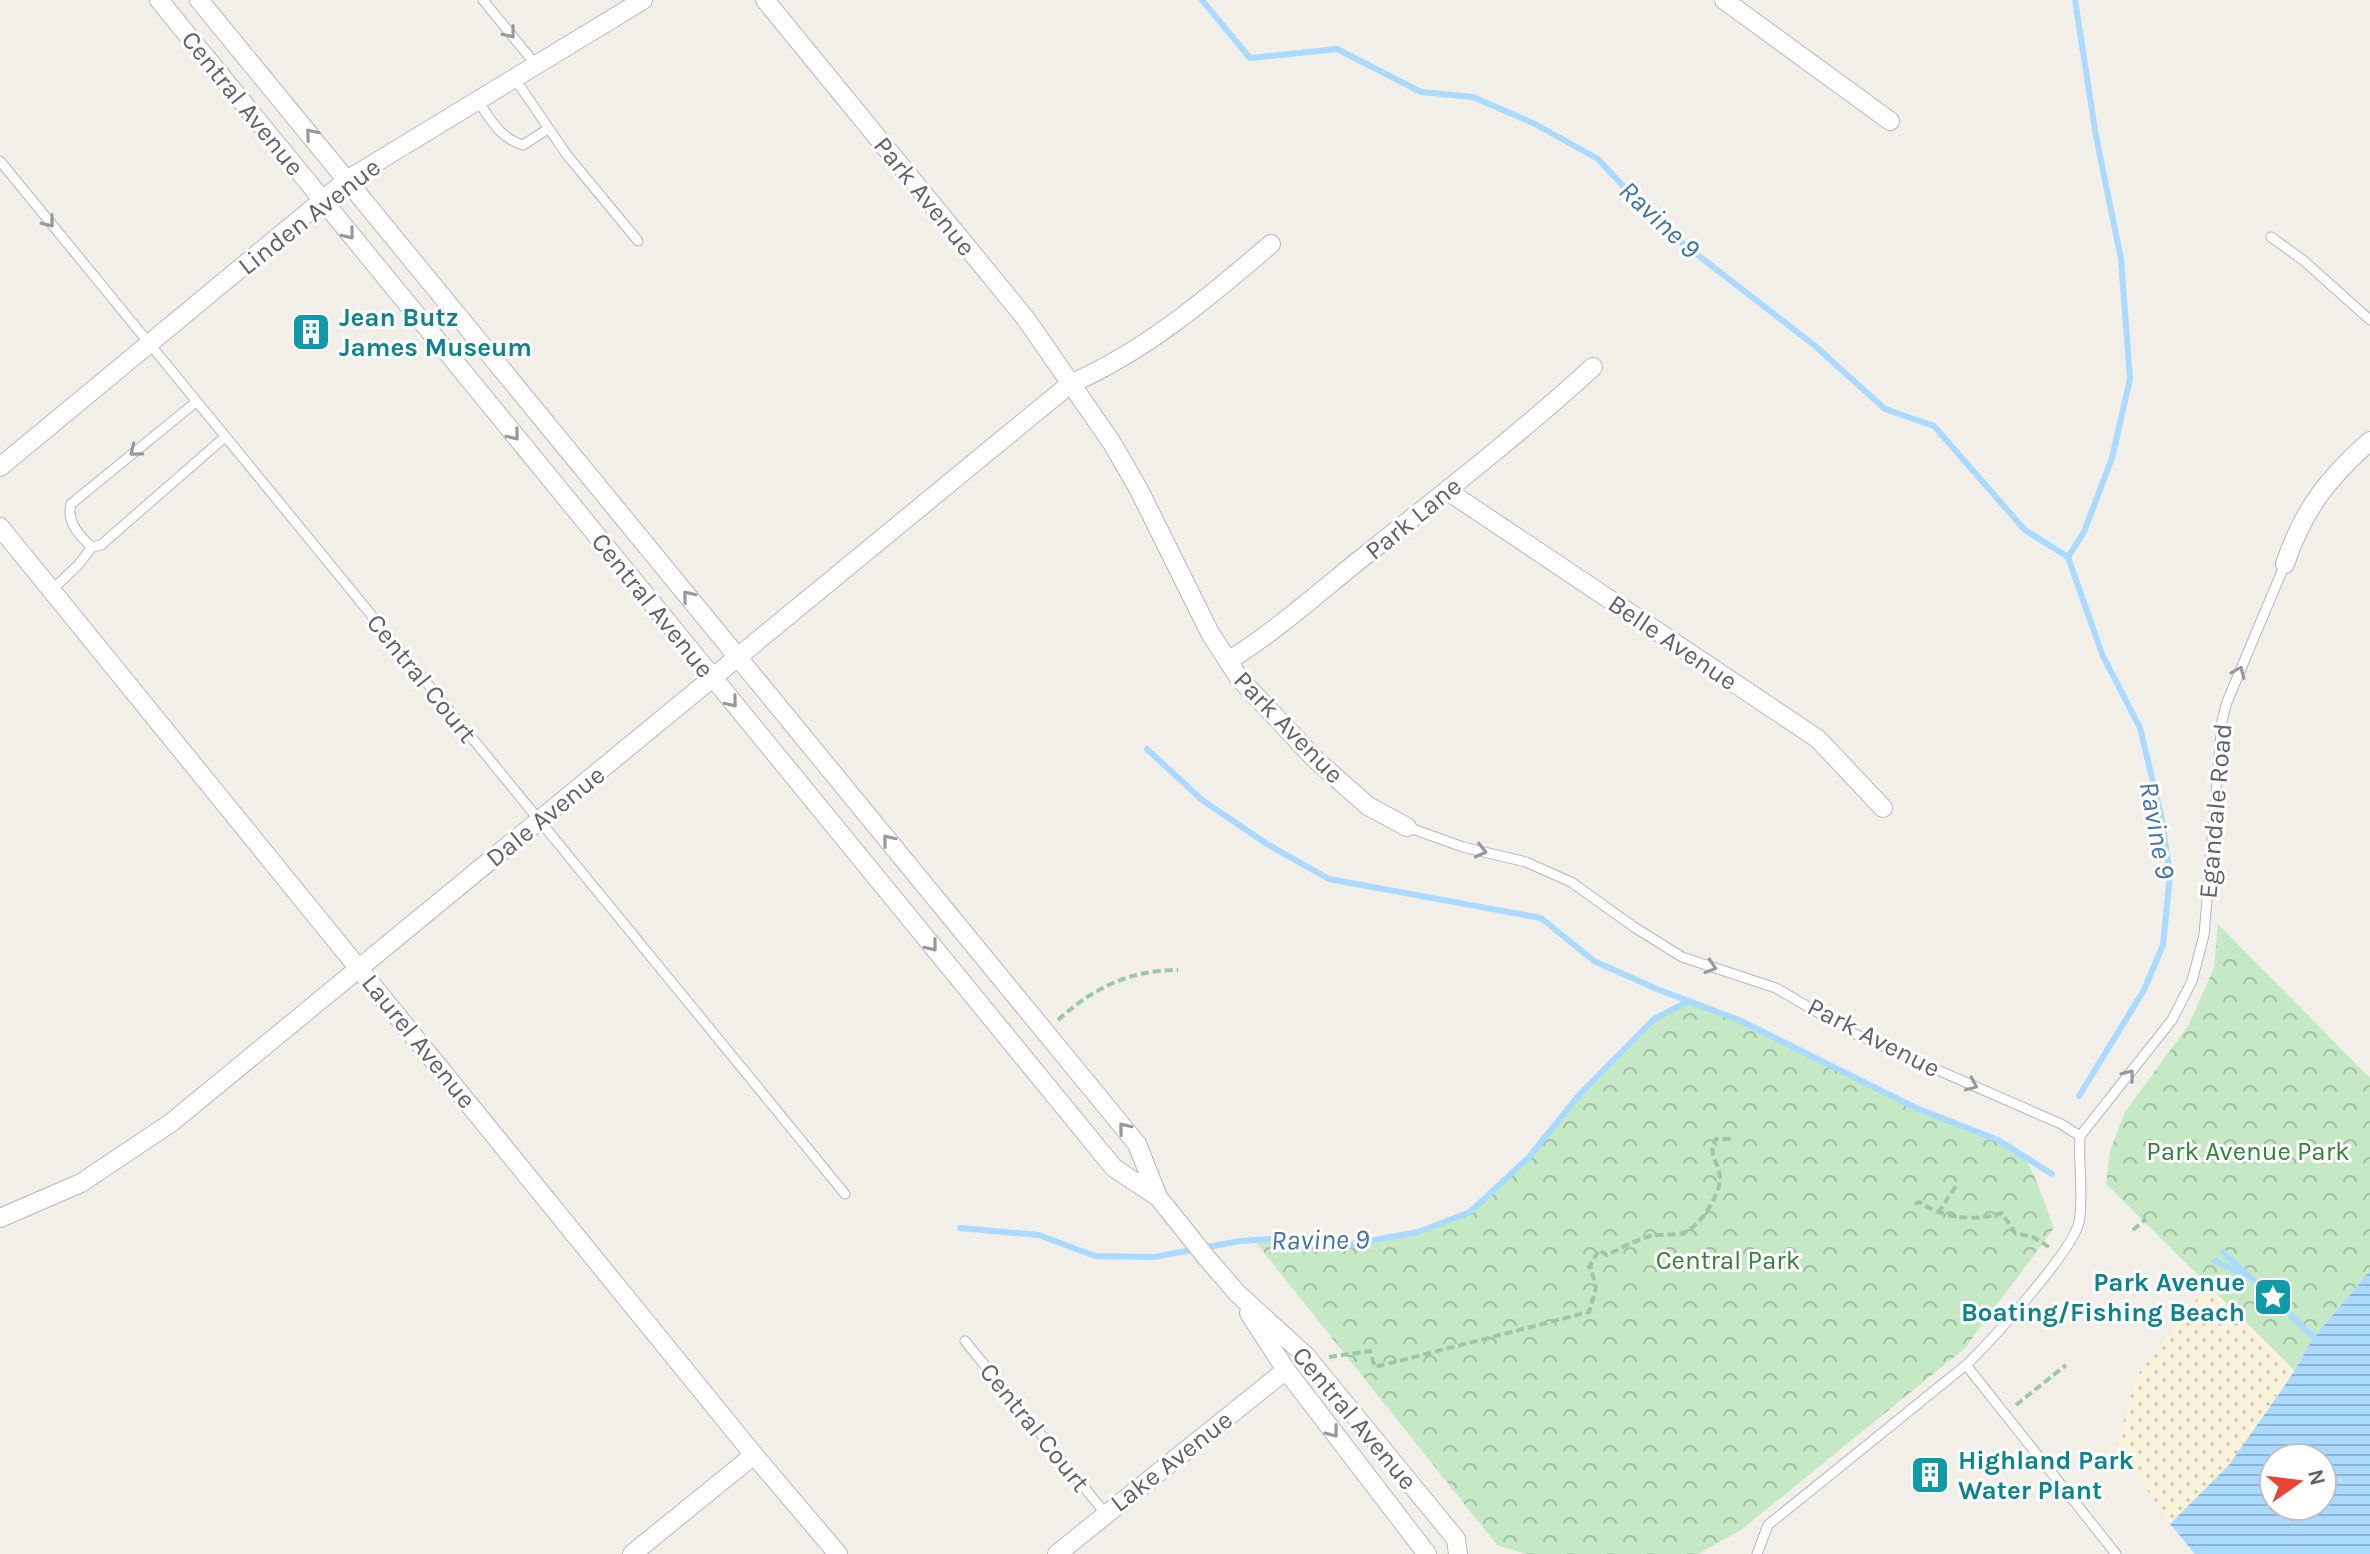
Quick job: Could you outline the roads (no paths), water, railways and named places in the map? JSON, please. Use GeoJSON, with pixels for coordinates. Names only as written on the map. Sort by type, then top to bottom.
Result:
{"type":"FeatureCollection","features":[{"type":"Feature","properties":{"kind":"street","name":"Central Avenue"},"geometry":{"type":"LineString","coordinates":[[159,0],[1114,1168],[1158,1197],[1232,1288],[1286,1370],[1427,1554]]}},
{"type":"Feature","properties":{"kind":"street","name":"Central Avenue"},"geometry":{"type":"LineString","coordinates":[[199,0],[1137,1144],[1158,1197]]}},
{"type":"Feature","properties":{"kind":"street","name":"Linden Avenue"},"geometry":{"type":"LineString","coordinates":[[0,467],[347,180],[643,0]]}},
{"type":"Feature","properties":{"kind":"street","name":"Park Avenue"},"geometry":{"type":"LineString","coordinates":[[765,0],[1026,319],[1112,443],[1139,490],[1210,633],[1239,678],[1316,760],[1368,806],[1407,827]]}},
{"type":"Feature","properties":{"kind":"street"},"geometry":{"type":"LineString","coordinates":[[1724,0],[1890,121]]}},
{"type":"Feature","properties":{"kind":"street","name":"Dale Avenue"},"geometry":{"type":"LineString","coordinates":[[0,1218],[81,1183],[117,1161],[205,1095],[1070,384],[1093,374],[1160,333],[1210,296],[1271,244]]}},
{"type":"Feature","properties":{"kind":"street","name":"Park Lane"},"geometry":{"type":"LineString","coordinates":[[1228,661],[1265,638],[1377,546],[1449,492],[1593,367]]}},
{"type":"Feature","properties":{"kind":"street","name":"Egandale Road"},"geometry":{"type":"LineString","coordinates":[[2285,564],[2303,516],[2326,483],[2370,441]]}},
{"type":"Feature","properties":{"kind":"street","name":"Belle Avenue"},"geometry":{"type":"LineString","coordinates":[[1449,492],[1818,739],[1883,808]]}},
{"type":"Feature","properties":{"kind":"street","name":"Laurel Avenue"},"geometry":{"type":"LineString","coordinates":[[0,527],[754,1455],[838,1554]]}},
{"type":"Feature","properties":{"kind":"street"},"geometry":{"type":"LineString","coordinates":[[906,914],[933,895]]}},
{"type":"Feature","properties":{"kind":"street","name":"Central Avenue"},"geometry":{"type":"LineString","coordinates":[[1232,1288],[1306,1356],[1456,1539],[1458,1554]]}},
{"type":"Feature","properties":{"kind":"street","name":"Lake Avenue"},"geometry":{"type":"LineString","coordinates":[[1057,1554],[1286,1370]]}},
{"type":"Feature","properties":{"kind":"street"},"geometry":{"type":"LineString","coordinates":[[632,1554],[754,1455]]}},
{"type":"Feature","properties":{"kind":"lane"},"geometry":{"type":"LineString","coordinates":[[483,0],[536,66]]}},
{"type":"Feature","properties":{"kind":"lane"},"geometry":{"type":"LineString","coordinates":[[515,79],[548,129],[638,241]]}},
{"type":"Feature","properties":{"kind":"lane"},"geometry":{"type":"LineString","coordinates":[[478,101],[498,132],[511,141],[523,145],[548,129]]}},
{"type":"Feature","properties":{"kind":"lane","name":"Central Court"},"geometry":{"type":"LineString","coordinates":[[0,161],[845,1194]]}},
{"type":"Feature","properties":{"kind":"lane"},"geometry":{"type":"LineString","coordinates":[[2271,237],[2303,260],[2370,320]]}},
{"type":"Feature","properties":{"kind":"lane"},"geometry":{"type":"LineString","coordinates":[[92,547],[70,520],[68,512],[71,504],[196,402]]}},
{"type":"Feature","properties":{"kind":"lane"},"geometry":{"type":"LineString","coordinates":[[52,590],[92,547],[101,545],[225,437]]}},
{"type":"Feature","properties":{"kind":"lane","name":"Egandale Road"},"geometry":{"type":"LineString","coordinates":[[2080,1136],[2172,1020],[2192,981],[2204,935],[2222,721],[2227,702],[2285,564]]}},
{"type":"Feature","properties":{"kind":"lane","name":"Park Avenue"},"geometry":{"type":"LineString","coordinates":[[1407,827],[1463,847],[1526,862],[1571,882],[1682,957],[1776,988],[1853,1033],[2061,1124],[2080,1136]]}},
{"type":"Feature","properties":{"kind":"lane"},"geometry":{"type":"LineString","coordinates":[[1757,1554],[1768,1525],[1966,1365],[1989,1343],[2048,1271],[2078,1226],[2081,1209],[2080,1136]]}},
{"type":"Feature","properties":{"kind":"lane","name":"Central Court"},"geometry":{"type":"LineString","coordinates":[[965,1341],[1105,1513]]}},
{"type":"Feature","properties":{"kind":"lane"},"geometry":{"type":"LineString","coordinates":[[1966,1365],[2116,1554]]}},
{"type":"Feature","properties":{"kind":"water"},"geometry":{"type":"Polygon","coordinates":[[[2370,1271],[2370,1554],[2195,1554],[2170,1524],[2229,1465],[2288,1381],[2314,1337],[2370,1271]]]}},
{"type":"Feature","properties":{"kind":"waterway","name":"Ravine 9"},"geometry":{"type":"LineString","coordinates":[[1202,0],[1250,58],[1337,49],[1421,92],[1473,97],[1535,124],[1598,159],[1659,225],[1814,345],[1885,409],[1934,426],[2025,530],[2068,557],[2102,654],[2140,728],[2161,815],[2170,875],[2163,945],[2144,990],[2079,1096]]}},
{"type":"Feature","properties":{"kind":"waterway","name":"Ravine 9"},"geometry":{"type":"LineString","coordinates":[[2068,557],[2084,532],[2112,458],[2130,379],[2121,259],[2096,136],[2075,0]]}},
{"type":"Feature","properties":{"kind":"waterway","name":"Ravine 9"},"geometry":{"type":"LineString","coordinates":[[1147,749],[1202,800],[1267,844],[1329,879],[1541,918],[1594,961],[1739,1020],[1916,1108],[1998,1140],[2052,1174]]}},
{"type":"Feature","properties":{"kind":"waterway","name":"Ravine 9"},"geometry":{"type":"LineString","coordinates":[[960,1228],[1039,1235],[1095,1256],[1154,1257],[1240,1241],[1305,1237],[1347,1245],[1418,1232],[1470,1212],[1529,1157],[1580,1094],[1654,1019],[1689,1001]]}},
{"type":"Feature","properties":{"kind":"waterway","name":"Ravine 9"},"geometry":{"type":"LineString","coordinates":[[2223,1252],[2314,1337]]}},
{"type":"Feature","properties":{"kind":"waterway"},"geometry":{"type":"LineString","coordinates":[[2215,1261],[2244,1275]]}},
{"type":"Feature","properties":{"kind":"place","name":"Jean Butz James Museum"},"geometry":{"type":"Point","coordinates":[311,332]}},
{"type":"Feature","properties":{"kind":"place","name":"Park Avenue Boating/Fishing Beach"},"geometry":{"type":"Point","coordinates":[2273,1297]}},
{"type":"Feature","properties":{"kind":"place","name":"Highland Park Water Plant"},"geometry":{"type":"Point","coordinates":[1930,1475]}},
{"type":"Feature","properties":{"kind":"park label","name":"Park Avenue Park"},"geometry":{"type":"Point","coordinates":[2248,1151]}},
{"type":"Feature","properties":{"kind":"park label","name":"Central Park"},"geometry":{"type":"Point","coordinates":[1728,1260]}}]}
